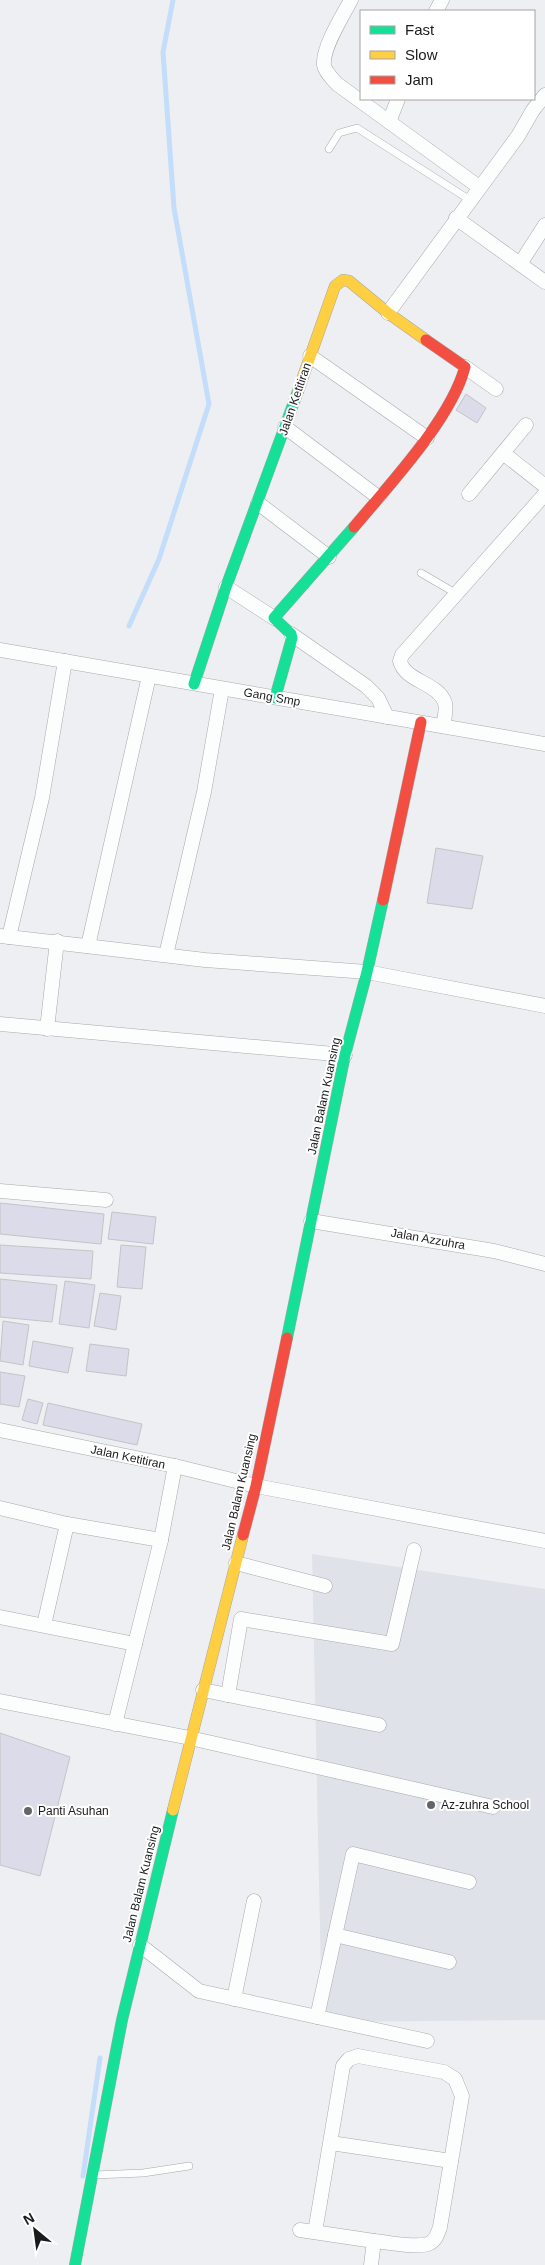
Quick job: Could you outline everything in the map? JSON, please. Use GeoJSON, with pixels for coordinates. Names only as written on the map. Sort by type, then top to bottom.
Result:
{"type":"FeatureCollection","features":[{"type":"Feature","properties":{"kind":"street"},"geometry":{"type":"LineString","coordinates":[[351,0],[324,54],[324,66],[337,84],[479,187]]}},
{"type":"Feature","properties":{"kind":"street"},"geometry":{"type":"LineString","coordinates":[[388,313],[518,136],[533,110],[545,95]]}},
{"type":"Feature","properties":{"kind":"street"},"geometry":{"type":"LineString","coordinates":[[389,122],[398,100]]}},
{"type":"Feature","properties":{"kind":"street"},"geometry":{"type":"LineString","coordinates":[[456,218],[545,282]]}},
{"type":"Feature","properties":{"kind":"street"},"geometry":{"type":"LineString","coordinates":[[520,264],[545,225]]}},
{"type":"Feature","properties":{"kind":"street","name":"Jalan Ketitiran"},"geometry":{"type":"LineString","coordinates":[[194,684],[226,587],[339,282],[343,280],[349,281],[388,313],[465,367]]}},
{"type":"Feature","properties":{"kind":"street"},"geometry":{"type":"LineString","coordinates":[[310,356],[427,438]]}},
{"type":"Feature","properties":{"kind":"street"},"geometry":{"type":"LineString","coordinates":[[274,618],[329,557],[427,438],[460,388],[465,378],[465,367]]}},
{"type":"Feature","properties":{"kind":"street"},"geometry":{"type":"LineString","coordinates":[[465,367],[496,388]]}},
{"type":"Feature","properties":{"kind":"street"},"geometry":{"type":"LineString","coordinates":[[469,494],[526,425]]}},
{"type":"Feature","properties":{"kind":"street"},"geometry":{"type":"LineString","coordinates":[[285,427],[378,497]]}},
{"type":"Feature","properties":{"kind":"street"},"geometry":{"type":"LineString","coordinates":[[503,453],[545,486]]}},
{"type":"Feature","properties":{"kind":"street"},"geometry":{"type":"LineString","coordinates":[[442,726],[446,714],[445,703],[439,695],[405,672],[400,661],[402,655],[545,494]]}},
{"type":"Feature","properties":{"kind":"street"},"geometry":{"type":"LineString","coordinates":[[258,503],[329,557]]}},
{"type":"Feature","properties":{"kind":"street"},"geometry":{"type":"LineString","coordinates":[[226,587],[274,618],[291,634],[366,686],[378,698],[387,717]]}},
{"type":"Feature","properties":{"kind":"street"},"geometry":{"type":"LineString","coordinates":[[275,698],[292,643],[291,634]]}},
{"type":"Feature","properties":{"kind":"street","name":"Gang Smp"},"geometry":{"type":"LineString","coordinates":[[0,650],[545,744]]}},
{"type":"Feature","properties":{"kind":"street"},"geometry":{"type":"LineString","coordinates":[[65,661],[42,798],[4,936],[166,955],[366,972],[545,1006]]}},
{"type":"Feature","properties":{"kind":"street"},"geometry":{"type":"LineString","coordinates":[[88,946],[149,676]]}},
{"type":"Feature","properties":{"kind":"street"},"geometry":{"type":"LineString","coordinates":[[166,955],[204,792],[222,688]]}},
{"type":"Feature","properties":{"kind":"street","name":"Jalan Balam Kuansing"},"geometry":{"type":"LineString","coordinates":[[76,2265],[91,2175],[122,2020],[190,1738],[256,1486],[346,1055],[421,722]]}},
{"type":"Feature","properties":{"kind":"street"},"geometry":{"type":"LineString","coordinates":[[46,1030],[58,941]]}},
{"type":"Feature","properties":{"kind":"street"},"geometry":{"type":"LineString","coordinates":[[0,1024],[46,1030],[346,1055]]}},
{"type":"Feature","properties":{"kind":"street"},"geometry":{"type":"LineString","coordinates":[[0,1191],[106,1200]]}},
{"type":"Feature","properties":{"kind":"street","name":"Jalan Azzuhra"},"geometry":{"type":"LineString","coordinates":[[311,1221],[494,1250],[545,1264]]}},
{"type":"Feature","properties":{"kind":"street","name":"Jalan Ketitiran"},"geometry":{"type":"LineString","coordinates":[[0,1430],[174,1466],[256,1486],[545,1541]]}},
{"type":"Feature","properties":{"kind":"street"},"geometry":{"type":"LineString","coordinates":[[115,1724],[161,1540],[174,1466]]}},
{"type":"Feature","properties":{"kind":"street"},"geometry":{"type":"LineString","coordinates":[[0,1508],[67,1524],[161,1540]]}},
{"type":"Feature","properties":{"kind":"street"},"geometry":{"type":"LineString","coordinates":[[44,1625],[67,1524]]}},
{"type":"Feature","properties":{"kind":"street"},"geometry":{"type":"LineString","coordinates":[[228,1695],[241,1619],[392,1644],[414,1550]]}},
{"type":"Feature","properties":{"kind":"street"},"geometry":{"type":"LineString","coordinates":[[236,1563],[325,1586]]}},
{"type":"Feature","properties":{"kind":"street"},"geometry":{"type":"LineString","coordinates":[[0,1617],[135,1644]]}},
{"type":"Feature","properties":{"kind":"street"},"geometry":{"type":"LineString","coordinates":[[203,1690],[379,1725]]}},
{"type":"Feature","properties":{"kind":"street"},"geometry":{"type":"LineString","coordinates":[[0,1702],[190,1738],[493,1807]]}},
{"type":"Feature","properties":{"kind":"street"},"geometry":{"type":"LineString","coordinates":[[317,2017],[353,1854],[469,1882]]}},
{"type":"Feature","properties":{"kind":"street"},"geometry":{"type":"LineString","coordinates":[[234,1999],[254,1902]]}},
{"type":"Feature","properties":{"kind":"street"},"geometry":{"type":"LineString","coordinates":[[335,1935],[449,1962]]}},
{"type":"Feature","properties":{"kind":"street"},"geometry":{"type":"LineString","coordinates":[[140,1945],[199,1991],[427,2041]]}},
{"type":"Feature","properties":{"kind":"street"},"geometry":{"type":"LineString","coordinates":[[300,2230],[418,2246],[429,2244],[436,2238],[440,2227],[462,2096],[455,2079],[444,2072],[358,2056],[348,2059],[343,2066],[315,2232]]}},
{"type":"Feature","properties":{"kind":"street"},"geometry":{"type":"LineString","coordinates":[[331,2143],[451,2161]]}},
{"type":"Feature","properties":{"kind":"street"},"geometry":{"type":"LineString","coordinates":[[371,2265],[374,2241]]}},
{"type":"Feature","properties":{"kind":"lane"},"geometry":{"type":"LineString","coordinates":[[329,149],[339,133],[357,128],[470,200]]}},
{"type":"Feature","properties":{"kind":"lane"},"geometry":{"type":"LineString","coordinates":[[421,573],[457,594]]}},
{"type":"Feature","properties":{"kind":"lane"},"geometry":{"type":"LineString","coordinates":[[91,2175],[143,2173],[189,2166]]}},
{"type":"Feature","properties":{"kind":"shaded area","name":"Az-zuhra School"},"geometry":{"type":"Polygon","coordinates":[[[312,1554],[545,1589],[545,2020],[322,2022],[312,1554]]]}},
{"type":"Feature","properties":{"kind":"building"},"geometry":{"type":"Polygon","coordinates":[[[466,394],[486,408],[477,423],[456,410],[466,394]]]}},
{"type":"Feature","properties":{"kind":"building"},"geometry":{"type":"Polygon","coordinates":[[[436,848],[483,856],[472,909],[427,903],[436,848]]]}},
{"type":"Feature","properties":{"kind":"building"},"geometry":{"type":"Polygon","coordinates":[[[0,1203],[104,1214],[101,1244],[0,1234],[0,1203]]]}},
{"type":"Feature","properties":{"kind":"building"},"geometry":{"type":"Polygon","coordinates":[[[112,1212],[156,1217],[153,1244],[108,1239],[112,1212]]]}},
{"type":"Feature","properties":{"kind":"building"},"geometry":{"type":"Polygon","coordinates":[[[0,1245],[93,1251],[91,1279],[0,1273],[0,1245]]]}},
{"type":"Feature","properties":{"kind":"building"},"geometry":{"type":"Polygon","coordinates":[[[121,1245],[146,1247],[142,1289],[117,1287],[121,1245]]]}},
{"type":"Feature","properties":{"kind":"building"},"geometry":{"type":"Polygon","coordinates":[[[0,1279],[57,1285],[52,1322],[0,1317],[0,1279]]]}},
{"type":"Feature","properties":{"kind":"building"},"geometry":{"type":"Polygon","coordinates":[[[65,1281],[95,1285],[89,1328],[59,1324],[65,1281]]]}},
{"type":"Feature","properties":{"kind":"building"},"geometry":{"type":"Polygon","coordinates":[[[100,1293],[121,1296],[116,1330],[94,1326],[100,1293]]]}},
{"type":"Feature","properties":{"kind":"building"},"geometry":{"type":"Polygon","coordinates":[[[3,1321],[29,1325],[23,1365],[0,1361],[3,1321]]]}},
{"type":"Feature","properties":{"kind":"building"},"geometry":{"type":"Polygon","coordinates":[[[33,1341],[73,1348],[68,1373],[29,1366],[33,1341]]]}},
{"type":"Feature","properties":{"kind":"building"},"geometry":{"type":"Polygon","coordinates":[[[90,1344],[129,1349],[126,1376],[86,1371],[90,1344]]]}},
{"type":"Feature","properties":{"kind":"building"},"geometry":{"type":"Polygon","coordinates":[[[0,1372],[25,1376],[19,1407],[0,1404],[0,1372]]]}},
{"type":"Feature","properties":{"kind":"building"},"geometry":{"type":"Polygon","coordinates":[[[28,1399],[43,1403],[37,1424],[22,1420],[28,1399]]]}},
{"type":"Feature","properties":{"kind":"building"},"geometry":{"type":"Polygon","coordinates":[[[48,1403],[142,1424],[137,1445],[43,1425],[48,1403]]]}},
{"type":"Feature","properties":{"kind":"building","name":"Panti Asuhan"},"geometry":{"type":"Polygon","coordinates":[[[0,1733],[70,1757],[40,1876],[0,1865],[0,1733]]]}},
{"type":"Feature","properties":{"kind":"waterway"},"geometry":{"type":"LineString","coordinates":[[129,626],[159,559],[209,404],[174,208],[163,52],[173,0]]}},
{"type":"Feature","properties":{"kind":"waterway"},"geometry":{"type":"LineString","coordinates":[[83,2176],[100,2058]]}},
{"type":"Feature","properties":{"kind":"traffic: fast"},"geometry":{"type":"LineString","coordinates":[[194,684],[226,587],[298,391]]}},
{"type":"Feature","properties":{"kind":"traffic: fast"},"geometry":{"type":"LineString","coordinates":[[275,698],[292,638],[291,634],[274,618],[354,527]]}},
{"type":"Feature","properties":{"kind":"traffic: fast"},"geometry":{"type":"LineString","coordinates":[[287,1338],[345,1055],[367,972],[383,900]]}},
{"type":"Feature","properties":{"kind":"traffic: fast"},"geometry":{"type":"LineString","coordinates":[[75,2265],[122,2020],[173,1810]]}},
{"type":"Feature","properties":{"kind":"traffic: slow"},"geometry":{"type":"LineString","coordinates":[[298,391],[335,286],[343,280],[349,281],[388,313],[426,340]]}},
{"type":"Feature","properties":{"kind":"traffic: slow"},"geometry":{"type":"LineString","coordinates":[[173,1810],[243,1535]]}},
{"type":"Feature","properties":{"kind":"traffic: jam"},"geometry":{"type":"LineString","coordinates":[[354,527],[418,450],[447,408],[458,387],[465,367],[426,340]]}},
{"type":"Feature","properties":{"kind":"traffic: jam"},"geometry":{"type":"LineString","coordinates":[[383,900],[421,722]]}},
{"type":"Feature","properties":{"kind":"traffic: jam"},"geometry":{"type":"LineString","coordinates":[[243,1535],[256,1486],[287,1338]]}},
{"type":"Feature","properties":{"kind":"place","name":"Az-zuhra School"},"geometry":{"type":"Point","coordinates":[431,1805]}},
{"type":"Feature","properties":{"kind":"place","name":"Panti Asuhan"},"geometry":{"type":"Point","coordinates":[28,1811]}}]}
